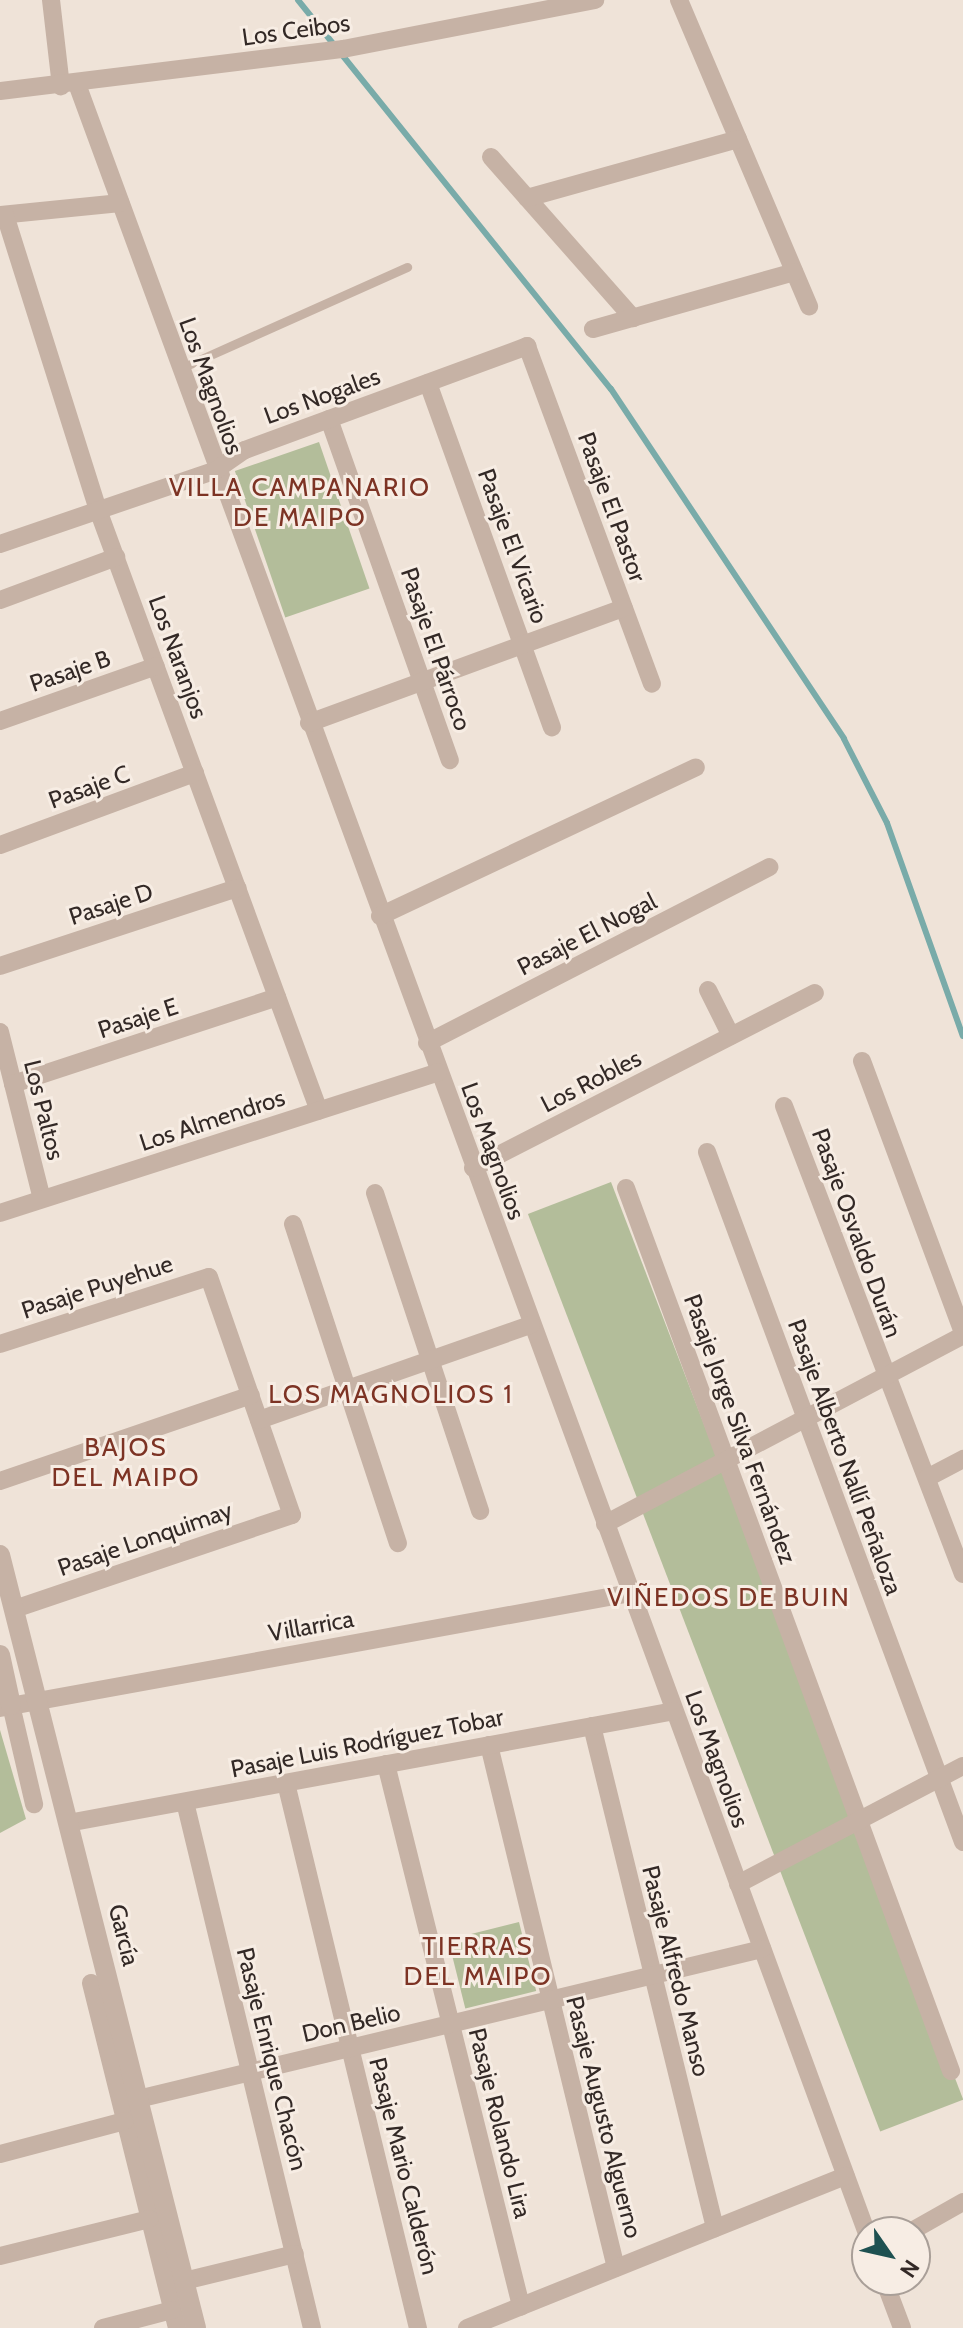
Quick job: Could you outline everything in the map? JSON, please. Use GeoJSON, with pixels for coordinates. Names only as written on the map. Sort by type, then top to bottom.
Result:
{"type":"FeatureCollection","features":[{"type":"Feature","properties":{"kind":"street","name":"Los Magnolios"},"geometry":{"type":"LineString","coordinates":[[51,0],[69,85],[120,203],[860,2216]]}},
{"type":"Feature","properties":{"kind":"street","name":"Los Ceibos"},"geometry":{"type":"LineString","coordinates":[[0,91],[337,50],[595,0]]}},
{"type":"Feature","properties":{"kind":"street"},"geometry":{"type":"LineString","coordinates":[[679,0],[809,307]]}},
{"type":"Feature","properties":{"kind":"street"},"geometry":{"type":"LineString","coordinates":[[527,198],[738,139]]}},
{"type":"Feature","properties":{"kind":"street"},"geometry":{"type":"LineString","coordinates":[[491,157],[633,318]]}},
{"type":"Feature","properties":{"kind":"street"},"geometry":{"type":"LineString","coordinates":[[3,215],[120,203]]}},
{"type":"Feature","properties":{"kind":"street","name":"Los Naranjos"},"geometry":{"type":"LineString","coordinates":[[3,215],[98,510],[319,1111]]}},
{"type":"Feature","properties":{"kind":"street"},"geometry":{"type":"LineString","coordinates":[[593,329],[794,272]]}},
{"type":"Feature","properties":{"kind":"street","name":"Los Nogales"},"geometry":{"type":"LineString","coordinates":[[0,544],[216,470],[245,450],[527,346]]}},
{"type":"Feature","properties":{"kind":"street","name":"Pasaje El Pastor"},"geometry":{"type":"LineString","coordinates":[[527,346],[652,684]]}},
{"type":"Feature","properties":{"kind":"street","name":"Pasaje El Vicario"},"geometry":{"type":"LineString","coordinates":[[428,383],[552,727]]}},
{"type":"Feature","properties":{"kind":"street","name":"Pasaje El Párroco"},"geometry":{"type":"LineString","coordinates":[[329,419],[450,760]]}},
{"type":"Feature","properties":{"kind":"street"},"geometry":{"type":"LineString","coordinates":[[0,600],[116,557]]}},
{"type":"Feature","properties":{"kind":"street"},"geometry":{"type":"LineString","coordinates":[[309,723],[624,608]]}},
{"type":"Feature","properties":{"kind":"street","name":"Pasaje B"},"geometry":{"type":"LineString","coordinates":[[0,721],[156,666]]}},
{"type":"Feature","properties":{"kind":"street"},"geometry":{"type":"LineString","coordinates":[[380,916],[696,767]]}},
{"type":"Feature","properties":{"kind":"street","name":"Pasaje C"},"geometry":{"type":"LineString","coordinates":[[0,845],[195,773]]}},
{"type":"Feature","properties":{"kind":"street","name":"Pasaje El Nogal"},"geometry":{"type":"LineString","coordinates":[[427,1043],[769,867]]}},
{"type":"Feature","properties":{"kind":"street","name":"Pasaje D"},"geometry":{"type":"LineString","coordinates":[[0,966],[237,888]]}},
{"type":"Feature","properties":{"kind":"street"},"geometry":{"type":"LineString","coordinates":[[708,990],[731,1036]]}},
{"type":"Feature","properties":{"kind":"street","name":"Los Robles"},"geometry":{"type":"LineString","coordinates":[[473,1168],[815,993]]}},
{"type":"Feature","properties":{"kind":"street","name":"Pasaje E"},"geometry":{"type":"LineString","coordinates":[[13,1084],[277,997]]}},
{"type":"Feature","properties":{"kind":"street","name":"Los Paltos"},"geometry":{"type":"LineString","coordinates":[[0,1032],[42,1199]]}},
{"type":"Feature","properties":{"kind":"street"},"geometry":{"type":"LineString","coordinates":[[605,1524],[963,1334],[862,1061]]}},
{"type":"Feature","properties":{"kind":"street","name":"Los Almendros"},"geometry":{"type":"LineString","coordinates":[[0,1213],[438,1072]]}},
{"type":"Feature","properties":{"kind":"street","name":"Pasaje Osvaldo Durán"},"geometry":{"type":"LineString","coordinates":[[784,1106],[963,1574]]}},
{"type":"Feature","properties":{"kind":"street","name":"Pasaje Alberto Nallí Peñaloza"},"geometry":{"type":"LineString","coordinates":[[707,1152],[963,1842]]}},
{"type":"Feature","properties":{"kind":"street","name":"Pasaje Jorge Silva Fernández"},"geometry":{"type":"LineString","coordinates":[[626,1188],[951,2071]]}},
{"type":"Feature","properties":{"kind":"street"},"geometry":{"type":"LineString","coordinates":[[375,1193],[480,1511]]}},
{"type":"Feature","properties":{"kind":"street"},"geometry":{"type":"LineString","coordinates":[[293,1224],[398,1543]]}},
{"type":"Feature","properties":{"kind":"street","name":"Pasaje Puyehue"},"geometry":{"type":"LineString","coordinates":[[0,1344],[209,1277],[251,1395]]}},
{"type":"Feature","properties":{"kind":"street"},"geometry":{"type":"LineString","coordinates":[[0,1481],[251,1395],[259,1420],[531,1325]]}},
{"type":"Feature","properties":{"kind":"street","name":"Pasaje Lonquimay"},"geometry":{"type":"LineString","coordinates":[[14,1609],[292,1515],[259,1420]]}},
{"type":"Feature","properties":{"kind":"street"},"geometry":{"type":"LineString","coordinates":[[927,1478],[963,1459]]}},
{"type":"Feature","properties":{"kind":"street","name":"García"},"geometry":{"type":"LineString","coordinates":[[0,1555],[196,2328]]}},
{"type":"Feature","properties":{"kind":"street","name":"Villarrica"},"geometry":{"type":"LineString","coordinates":[[6,1706],[630,1593]]}},
{"type":"Feature","properties":{"kind":"street"},"geometry":{"type":"LineString","coordinates":[[0,1655],[6,1706],[34,1804]]}},
{"type":"Feature","properties":{"kind":"street","name":"Pasaje Luis Rodríguez Tobar"},"geometry":{"type":"LineString","coordinates":[[68,1823],[674,1711]]}},
{"type":"Feature","properties":{"kind":"street","name":"Pasaje Alfredo Manso"},"geometry":{"type":"LineString","coordinates":[[592,1726],[715,2228]]}},
{"type":"Feature","properties":{"kind":"street","name":"Pasaje Augusto Alguerno"},"geometry":{"type":"LineString","coordinates":[[489,1745],[616,2268]]}},
{"type":"Feature","properties":{"kind":"street","name":"Pasaje Rolando Lira"},"geometry":{"type":"LineString","coordinates":[[386,1764],[521,2306]]}},
{"type":"Feature","properties":{"kind":"street"},"geometry":{"type":"LineString","coordinates":[[738,1884],[963,1766]]}},
{"type":"Feature","properties":{"kind":"street","name":"Pasaje Mario Calderón"},"geometry":{"type":"LineString","coordinates":[[286,1783],[418,2328]]}},
{"type":"Feature","properties":{"kind":"street","name":"Pasaje Enrique Chacón"},"geometry":{"type":"LineString","coordinates":[[185,1802],[312,2328]]}},
{"type":"Feature","properties":{"kind":"street","name":"Don Belio"},"geometry":{"type":"LineString","coordinates":[[138,2099],[762,1949]]}},
{"type":"Feature","properties":{"kind":"street","name":"García"},"geometry":{"type":"LineString","coordinates":[[91,1983],[174,2319]]}},
{"type":"Feature","properties":{"kind":"street"},"geometry":{"type":"LineString","coordinates":[[0,2154],[125,2121]]}},
{"type":"Feature","properties":{"kind":"street"},"geometry":{"type":"LineString","coordinates":[[467,2328],[846,2176]]}},
{"type":"Feature","properties":{"kind":"street"},"geometry":{"type":"LineString","coordinates":[[931,2220],[963,2202]]}},
{"type":"Feature","properties":{"kind":"street"},"geometry":{"type":"LineString","coordinates":[[0,2256],[149,2219]]}},
{"type":"Feature","properties":{"kind":"street"},"geometry":{"type":"LineString","coordinates":[[184,2281],[295,2254]]}},
{"type":"Feature","properties":{"kind":"street"},"geometry":{"type":"LineString","coordinates":[[890,2296],[902,2328]]}},
{"type":"Feature","properties":{"kind":"street"},"geometry":{"type":"LineString","coordinates":[[103,2328],[174,2319]]}},
{"type":"Feature","properties":{"kind":"lane"},"geometry":{"type":"LineString","coordinates":[[179,369],[407,267]]}},
{"type":"Feature","properties":{"kind":"green space"},"geometry":{"type":"Polygon","coordinates":[[[319,442],[369,589],[285,618],[235,471],[319,442]]]}},
{"type":"Feature","properties":{"kind":"green space"},"geometry":{"type":"Polygon","coordinates":[[[611,1182],[963,2099],[880,2132],[528,1214],[611,1182]]]}},
{"type":"Feature","properties":{"kind":"green space"},"geometry":{"type":"Polygon","coordinates":[[[0,1730],[26,1819],[0,1833],[0,1730]]]}},
{"type":"Feature","properties":{"kind":"green space"},"geometry":{"type":"Polygon","coordinates":[[[519,1922],[536,1991],[465,2009],[448,1940],[519,1922]]]}},
{"type":"Feature","properties":{"kind":"waterway"},"geometry":{"type":"LineString","coordinates":[[298,0],[611,389],[844,739],[887,823],[963,1036]]}},
{"type":"Feature","properties":{"kind":"district","name":"VILLA CAMPANARIO DE MAIPO"},"geometry":{"type":"Point","coordinates":[300,503]}},
{"type":"Feature","properties":{"kind":"district","name":"LOS MAGNOLIOS 1"},"geometry":{"type":"Point","coordinates":[391,1395]}},
{"type":"Feature","properties":{"kind":"district","name":"BAJOS DEL MAIPO"},"geometry":{"type":"Point","coordinates":[126,1463]}},
{"type":"Feature","properties":{"kind":"district","name":"VIÑEDOS DE BUIN"},"geometry":{"type":"Point","coordinates":[729,1598]}},
{"type":"Feature","properties":{"kind":"district","name":"TIERRAS DEL MAIPO"},"geometry":{"type":"Point","coordinates":[478,1962]}}]}
